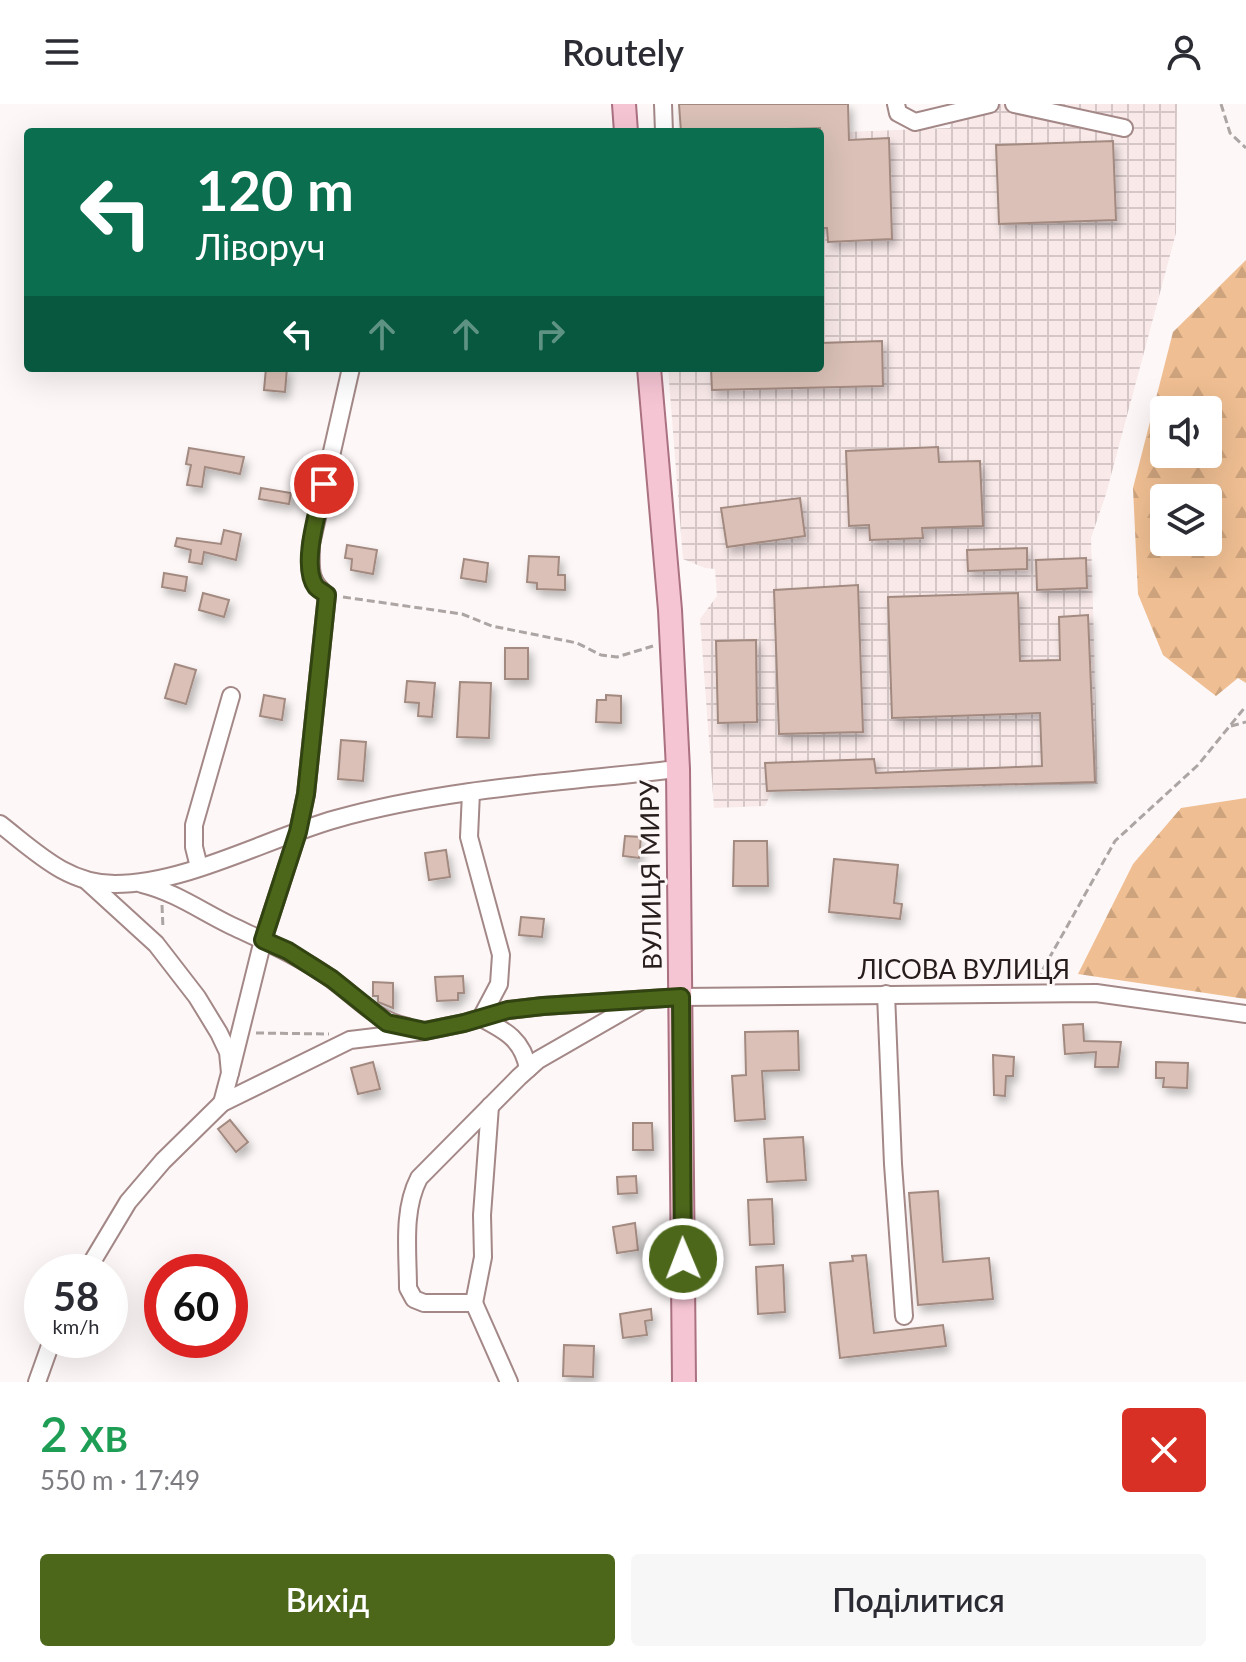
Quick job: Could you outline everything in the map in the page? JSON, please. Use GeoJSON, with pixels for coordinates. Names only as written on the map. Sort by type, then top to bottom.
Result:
{"type":"FeatureCollection","features":[{"type":"Feature","properties":{"kind":"main road"},"geometry":{"type":"LineString","coordinates":[[624,104],[626,128]]}},
{"type":"Feature","properties":{"kind":"main road","name":"ВУЛИЦЯ МИРУ"},"geometry":{"type":"LineString","coordinates":[[649,372],[672,640],[678,769],[684,1382]]}},
{"type":"Feature","properties":{"kind":"street"},"geometry":{"type":"LineString","coordinates":[[663,104],[664,128]]}},
{"type":"Feature","properties":{"kind":"street"},"geometry":{"type":"LineString","coordinates":[[896,104],[898,113],[915,122],[990,104]]}},
{"type":"Feature","properties":{"kind":"street"},"geometry":{"type":"LineString","coordinates":[[1014,104],[1124,128]]}},
{"type":"Feature","properties":{"kind":"street"},"geometry":{"type":"LineString","coordinates":[[97,1254],[128,1202],[163,1161],[222,1103],[263,940],[298,832],[306,794],[327,595],[316,587],[311,572],[311,544],[350,372]]}},
{"type":"Feature","properties":{"kind":"street"},"geometry":{"type":"LineString","coordinates":[[199,867],[194,847],[194,825],[231,696]]}},
{"type":"Feature","properties":{"kind":"street"},"geometry":{"type":"LineString","coordinates":[[0,824],[58,870],[87,881],[115,884],[199,867],[336,819],[471,792],[678,769]]}},
{"type":"Feature","properties":{"kind":"street"},"geometry":{"type":"LineString","coordinates":[[471,792],[469,837],[501,955],[499,984],[481,1018],[507,1032],[519,1043],[528,1069]]}},
{"type":"Feature","properties":{"kind":"street"},"geometry":{"type":"LineString","coordinates":[[87,881],[156,944],[197,997],[228,1052],[230,1073]]}},
{"type":"Feature","properties":{"kind":"street"},"geometry":{"type":"LineString","coordinates":[[134,882],[163,889],[230,925],[288,951],[332,979],[387,1023],[425,1031]]}},
{"type":"Feature","properties":{"kind":"street","name":"ЛІСОВА ВУЛИЦЯ"},"geometry":{"type":"LineString","coordinates":[[222,1103],[350,1040],[425,1031],[508,1010],[543,1006],[681,997],[1096,993],[1246,1014]]}},
{"type":"Feature","properties":{"kind":"street"},"geometry":{"type":"LineString","coordinates":[[886,994],[893,1164],[904,1316]]}},
{"type":"Feature","properties":{"kind":"street"},"geometry":{"type":"LineString","coordinates":[[474,1303],[424,1303],[414,1299],[408,1288],[408,1209],[419,1178],[528,1069],[558,1048],[644,999]]}},
{"type":"Feature","properties":{"kind":"street"},"geometry":{"type":"LineString","coordinates":[[490,1106],[482,1215],[483,1257],[474,1303],[509,1382]]}},
{"type":"Feature","properties":{"kind":"street"},"geometry":{"type":"LineString","coordinates":[[37,1382],[46,1358]]}},
{"type":"Feature","properties":{"kind":"path"},"geometry":{"type":"LineString","coordinates":[[1221,104],[1230,133],[1246,148]]}},
{"type":"Feature","properties":{"kind":"path"},"geometry":{"type":"LineString","coordinates":[[327,595],[462,614],[492,626],[577,643],[601,655],[617,657],[672,640]]}},
{"type":"Feature","properties":{"kind":"path"},"geometry":{"type":"LineString","coordinates":[[1029,993],[1115,841],[1198,765],[1246,706]]}},
{"type":"Feature","properties":{"kind":"path"},"geometry":{"type":"LineString","coordinates":[[1231,726],[1246,722]]}},
{"type":"Feature","properties":{"kind":"path"},"geometry":{"type":"LineString","coordinates":[[163,889],[163,925],[169,960]]}},
{"type":"Feature","properties":{"kind":"path"},"geometry":{"type":"LineString","coordinates":[[241,1033],[334,1034]]}},
{"type":"Feature","properties":{"kind":"shaded area"},"geometry":{"type":"Polygon","coordinates":[[[950,104],[1177,104],[1176,233],[1106,494],[1091,538],[1098,784],[772,791],[765,806],[714,808],[700,619],[717,596],[715,569],[683,559],[668,372],[824,372],[824,133],[950,128],[950,104]]]}},
{"type":"Feature","properties":{"kind":"green space"},"geometry":{"type":"Polygon","coordinates":[[[1246,260],[1246,683],[1238,678],[1216,696],[1163,655],[1138,594],[1133,488],[1150,422],[1150,468],[1222,468],[1222,396],[1157,396],[1173,332],[1246,260]]]}},
{"type":"Feature","properties":{"kind":"green space"},"geometry":{"type":"Polygon","coordinates":[[[1246,798],[1246,999],[1078,974],[1133,864],[1181,808],[1246,798]]]}},
{"type":"Feature","properties":{"kind":"building"},"geometry":{"type":"Polygon","coordinates":[[[679,104],[848,104],[849,140],[889,138],[892,239],[828,242],[827,228],[824,228],[824,128],[681,128],[679,104]]]}},
{"type":"Feature","properties":{"kind":"building"},"geometry":{"type":"Polygon","coordinates":[[[1113,141],[1116,220],[999,224],[996,145],[1113,141]]]}},
{"type":"Feature","properties":{"kind":"building"},"geometry":{"type":"Polygon","coordinates":[[[882,341],[883,386],[712,390],[711,372],[824,372],[824,343],[882,341]]]}},
{"type":"Feature","properties":{"kind":"building"},"geometry":{"type":"Polygon","coordinates":[[[266,372],[287,372],[285,392],[264,390],[266,372]]]}},
{"type":"Feature","properties":{"kind":"building"},"geometry":{"type":"Polygon","coordinates":[[[938,447],[939,462],[980,461],[983,526],[922,528],[923,538],[870,540],[869,525],[849,526],[846,451],[938,447]]]}},
{"type":"Feature","properties":{"kind":"building"},"geometry":{"type":"Polygon","coordinates":[[[189,448],[244,457],[240,474],[205,467],[202,487],[187,485],[191,465],[186,464],[189,448]]]}},
{"type":"Feature","properties":{"kind":"building"},"geometry":{"type":"Polygon","coordinates":[[[261,488],[291,493],[289,504],[259,499],[261,488]]]}},
{"type":"Feature","properties":{"kind":"building"},"geometry":{"type":"Polygon","coordinates":[[[800,498],[805,536],[727,547],[721,508],[800,498]]]}},
{"type":"Feature","properties":{"kind":"building"},"geometry":{"type":"Polygon","coordinates":[[[224,530],[241,534],[236,560],[204,552],[202,564],[189,562],[191,550],[175,546],[177,538],[221,544],[224,530]]]}},
{"type":"Feature","properties":{"kind":"building"},"geometry":{"type":"Polygon","coordinates":[[[347,545],[377,550],[373,574],[351,570],[352,559],[345,558],[347,545]]]}},
{"type":"Feature","properties":{"kind":"building"},"geometry":{"type":"Polygon","coordinates":[[[1027,548],[1027,569],[968,571],[967,550],[1027,548]]]}},
{"type":"Feature","properties":{"kind":"building"},"geometry":{"type":"Polygon","coordinates":[[[529,556],[559,557],[558,575],[565,575],[565,590],[537,589],[537,583],[527,582],[529,556]]]}},
{"type":"Feature","properties":{"kind":"building"},"geometry":{"type":"Polygon","coordinates":[[[1086,558],[1087,588],[1037,590],[1036,560],[1086,558]]]}},
{"type":"Feature","properties":{"kind":"building"},"geometry":{"type":"Polygon","coordinates":[[[464,559],[488,563],[486,582],[461,578],[464,559]]]}},
{"type":"Feature","properties":{"kind":"building"},"geometry":{"type":"Polygon","coordinates":[[[164,573],[187,577],[185,591],[162,587],[164,573]]]}},
{"type":"Feature","properties":{"kind":"building"},"geometry":{"type":"Polygon","coordinates":[[[858,585],[863,732],[779,734],[774,590],[858,585]]]}},
{"type":"Feature","properties":{"kind":"building"},"geometry":{"type":"Polygon","coordinates":[[[203,593],[229,600],[224,617],[199,610],[203,593]]]}},
{"type":"Feature","properties":{"kind":"building"},"geometry":{"type":"Polygon","coordinates":[[[1018,593],[1020,661],[1060,660],[1059,617],[1088,615],[1095,782],[767,791],[765,763],[874,759],[876,773],[1042,766],[1040,713],[892,718],[888,597],[1018,593]]]}},
{"type":"Feature","properties":{"kind":"building"},"geometry":{"type":"Polygon","coordinates":[[[756,640],[757,722],[718,723],[716,641],[756,640]]]}},
{"type":"Feature","properties":{"kind":"building"},"geometry":{"type":"Polygon","coordinates":[[[505,648],[528,648],[528,679],[505,679],[505,648]]]}},
{"type":"Feature","properties":{"kind":"building"},"geometry":{"type":"Polygon","coordinates":[[[175,664],[196,670],[186,704],[165,698],[175,664]]]}},
{"type":"Feature","properties":{"kind":"building"},"geometry":{"type":"Polygon","coordinates":[[[407,681],[435,683],[432,717],[418,716],[419,703],[405,702],[407,681]]]}},
{"type":"Feature","properties":{"kind":"building"},"geometry":{"type":"Polygon","coordinates":[[[460,682],[491,683],[489,738],[457,737],[460,682]]]}},
{"type":"Feature","properties":{"kind":"building"},"geometry":{"type":"Polygon","coordinates":[[[264,695],[285,699],[282,720],[260,716],[264,695]]]}},
{"type":"Feature","properties":{"kind":"building"},"geometry":{"type":"Polygon","coordinates":[[[606,695],[621,696],[621,723],[596,722],[597,700],[606,700],[606,695]]]}},
{"type":"Feature","properties":{"kind":"building"},"geometry":{"type":"Polygon","coordinates":[[[341,740],[366,742],[363,781],[338,779],[341,740]]]}},
{"type":"Feature","properties":{"kind":"building"},"geometry":{"type":"Polygon","coordinates":[[[625,836],[641,837],[639,858],[623,856],[625,836]]]}},
{"type":"Feature","properties":{"kind":"building"},"geometry":{"type":"Polygon","coordinates":[[[734,841],[767,841],[768,886],[733,886],[734,841]]]}},
{"type":"Feature","properties":{"kind":"building"},"geometry":{"type":"Polygon","coordinates":[[[446,850],[450,877],[429,880],[425,853],[446,850]]]}},
{"type":"Feature","properties":{"kind":"building"},"geometry":{"type":"Polygon","coordinates":[[[834,859],[898,865],[894,903],[902,904],[900,919],[829,912],[834,859]]]}},
{"type":"Feature","properties":{"kind":"building"},"geometry":{"type":"Polygon","coordinates":[[[521,917],[544,919],[542,937],[519,935],[521,917]]]}},
{"type":"Feature","properties":{"kind":"building"},"geometry":{"type":"Polygon","coordinates":[[[463,976],[464,993],[458,993],[458,1000],[437,1001],[435,977],[463,976]]]}},
{"type":"Feature","properties":{"kind":"building"},"geometry":{"type":"Polygon","coordinates":[[[373,982],[393,983],[393,1008],[378,1002],[378,996],[373,996],[373,982]]]}},
{"type":"Feature","properties":{"kind":"building"},"geometry":{"type":"Polygon","coordinates":[[[1083,1024],[1084,1041],[1121,1042],[1118,1067],[1095,1067],[1096,1052],[1065,1054],[1063,1025],[1083,1024]]]}},
{"type":"Feature","properties":{"kind":"building"},"geometry":{"type":"Polygon","coordinates":[[[798,1031],[799,1070],[762,1071],[765,1119],[735,1121],[732,1076],[746,1075],[745,1032],[798,1031]]]}},
{"type":"Feature","properties":{"kind":"building"},"geometry":{"type":"Polygon","coordinates":[[[993,1055],[1014,1057],[1013,1076],[1006,1076],[1005,1096],[994,1095],[993,1055]]]}},
{"type":"Feature","properties":{"kind":"building"},"geometry":{"type":"Polygon","coordinates":[[[373,1062],[380,1089],[358,1094],[351,1068],[373,1062]]]}},
{"type":"Feature","properties":{"kind":"building"},"geometry":{"type":"Polygon","coordinates":[[[1156,1062],[1188,1063],[1187,1088],[1163,1087],[1164,1078],[1156,1078],[1156,1062]]]}},
{"type":"Feature","properties":{"kind":"building"},"geometry":{"type":"Polygon","coordinates":[[[230,1120],[248,1142],[236,1152],[218,1129],[230,1120]]]}},
{"type":"Feature","properties":{"kind":"building"},"geometry":{"type":"Polygon","coordinates":[[[633,1123],[652,1123],[653,1150],[633,1150],[633,1123]]]}},
{"type":"Feature","properties":{"kind":"building"},"geometry":{"type":"Polygon","coordinates":[[[803,1137],[806,1180],[767,1182],[764,1139],[803,1137]]]}},
{"type":"Feature","properties":{"kind":"building"},"geometry":{"type":"Polygon","coordinates":[[[636,1176],[637,1193],[618,1194],[617,1177],[636,1176]]]}},
{"type":"Feature","properties":{"kind":"building"},"geometry":{"type":"Polygon","coordinates":[[[938,1191],[943,1262],[989,1258],[993,1299],[918,1305],[909,1193],[938,1191]]]}},
{"type":"Feature","properties":{"kind":"building"},"geometry":{"type":"Polygon","coordinates":[[[772,1199],[774,1244],[750,1245],[748,1200],[772,1199]]]}},
{"type":"Feature","properties":{"kind":"building"},"geometry":{"type":"Polygon","coordinates":[[[635,1223],[638,1250],[617,1253],[613,1227],[635,1223]]]}},
{"type":"Feature","properties":{"kind":"building"},"geometry":{"type":"Polygon","coordinates":[[[866,1255],[874,1333],[943,1325],[946,1346],[840,1358],[830,1263],[853,1261],[852,1256],[866,1255]]]}},
{"type":"Feature","properties":{"kind":"building"},"geometry":{"type":"Polygon","coordinates":[[[783,1265],[785,1312],[758,1314],[756,1267],[783,1265]]]}},
{"type":"Feature","properties":{"kind":"building"},"geometry":{"type":"Polygon","coordinates":[[[651,1309],[652,1320],[645,1321],[647,1335],[623,1338],[620,1314],[651,1309]]]}},
{"type":"Feature","properties":{"kind":"building"},"geometry":{"type":"Polygon","coordinates":[[[564,1345],[594,1346],[593,1377],[563,1376],[564,1345]]]}},
{"type":"Feature","properties":{"kind":"route"},"geometry":{"type":"LineString","coordinates":[[324,484],[311,544],[311,572],[316,587],[327,595],[306,794],[298,832],[263,940],[288,951],[332,979],[387,1023],[425,1031],[508,1010],[681,997],[683,1259]]}}]}
